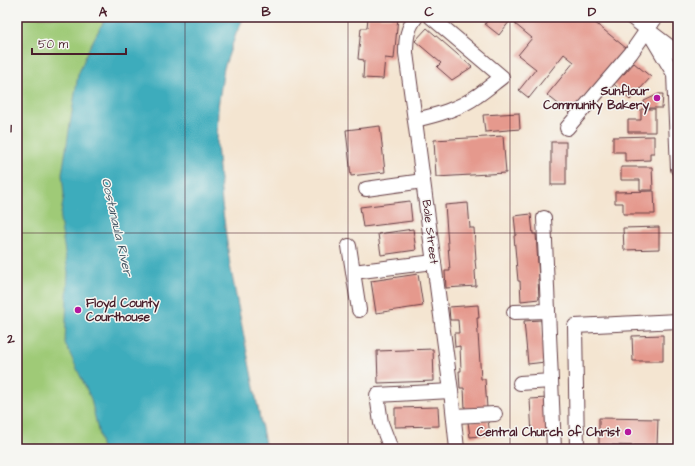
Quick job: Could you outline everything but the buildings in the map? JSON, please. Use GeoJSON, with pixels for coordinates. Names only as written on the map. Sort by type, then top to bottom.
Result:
{"type":"FeatureCollection","features":[{"type":"Feature","properties":{"kind":"street","name":"Bale Street"},"geometry":{"type":"LineString","coordinates":[[416,17],[410,26],[406,37],[406,53],[451,391],[457,449]]}},
{"type":"Feature","properties":{"kind":"street"},"geometry":{"type":"LineString","coordinates":[[415,120],[448,111],[464,104],[477,97],[502,77],[431,17]]}},
{"type":"Feature","properties":{"kind":"street"},"geometry":{"type":"LineString","coordinates":[[632,17],[678,53]]}},
{"type":"Feature","properties":{"kind":"street"},"geometry":{"type":"LineString","coordinates":[[567,128],[631,53],[656,17]]}},
{"type":"Feature","properties":{"kind":"street"},"geometry":{"type":"LineString","coordinates":[[647,29],[674,74],[678,169]]}},
{"type":"Feature","properties":{"kind":"street"},"geometry":{"type":"LineString","coordinates":[[366,189],[423,181]]}},
{"type":"Feature","properties":{"kind":"street"},"geometry":{"type":"LineString","coordinates":[[544,218],[554,449]]}},
{"type":"Feature","properties":{"kind":"street"},"geometry":{"type":"LineString","coordinates":[[349,246],[359,310]]}},
{"type":"Feature","properties":{"kind":"street"},"geometry":{"type":"LineString","coordinates":[[353,272],[434,262]]}},
{"type":"Feature","properties":{"kind":"street"},"geometry":{"type":"LineString","coordinates":[[514,312],[548,311]]}},
{"type":"Feature","properties":{"kind":"street"},"geometry":{"type":"LineString","coordinates":[[577,449],[575,326],[678,321]]}},
{"type":"Feature","properties":{"kind":"street"},"geometry":{"type":"LineString","coordinates":[[520,384],[551,382]]}},
{"type":"Feature","properties":{"kind":"street"},"geometry":{"type":"LineString","coordinates":[[391,449],[381,423],[377,395],[451,391]]}},
{"type":"Feature","properties":{"kind":"street"},"geometry":{"type":"LineString","coordinates":[[454,416],[495,414]]}},
{"type":"Feature","properties":{"kind":"green space","name":"Floyd County Courthouse"},"geometry":{"type":"Polygon","coordinates":[[[17,17],[177,17],[170,449],[17,449],[17,17]]]}},
{"type":"Feature","properties":{"kind":"water","name":"Oostanaula River"},"geometry":{"type":"Polygon","coordinates":[[[106,17],[244,17],[236,34],[224,68],[218,107],[217,144],[222,204],[230,265],[266,449],[102,449],[91,399],[65,343],[68,272],[60,220],[64,195],[62,174],[78,75],[89,48],[106,17]]]}},
{"type":"Feature","properties":{"kind":"place","name":"Sunflour Community Bakery"},"geometry":{"type":"Point","coordinates":[657,98]}},
{"type":"Feature","properties":{"kind":"place","name":"Floyd County Courthouse"},"geometry":{"type":"Point","coordinates":[78,310]}},
{"type":"Feature","properties":{"kind":"place","name":"Central Church of Christ"},"geometry":{"type":"Point","coordinates":[628,432]}}]}
